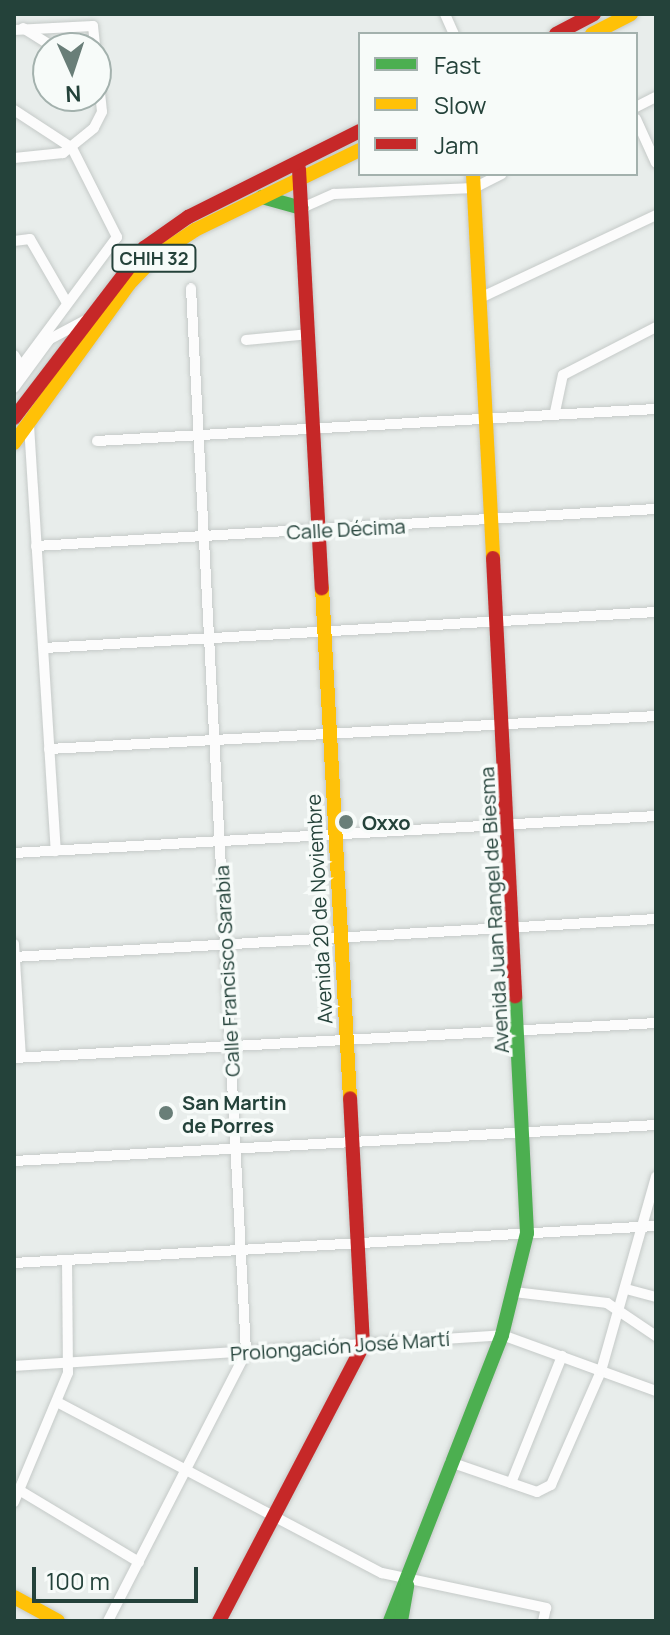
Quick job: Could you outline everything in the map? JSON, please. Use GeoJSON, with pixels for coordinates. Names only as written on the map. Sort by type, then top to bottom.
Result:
{"type":"FeatureCollection","features":[{"type":"Feature","properties":{"kind":"street"},"geometry":{"type":"LineString","coordinates":[[560,32],[594,14]]}},
{"type":"Feature","properties":{"kind":"street"},"geometry":{"type":"LineString","coordinates":[[596,32],[626,15]]}},
{"type":"Feature","properties":{"kind":"street"},"geometry":{"type":"LineString","coordinates":[[19,29],[93,26],[94,32]]}},
{"type":"Feature","properties":{"kind":"street"},"geometry":{"type":"LineString","coordinates":[[638,106],[656,97]]}},
{"type":"Feature","properties":{"kind":"street"},"geometry":{"type":"LineString","coordinates":[[14,110],[72,148],[117,240],[67,303],[20,372],[14,388]]}},
{"type":"Feature","properties":{"kind":"street"},"geometry":{"type":"LineString","coordinates":[[14,158],[51,156],[72,148],[101,117],[101,112]]}},
{"type":"Feature","properties":{"kind":"street"},"geometry":{"type":"LineString","coordinates":[[638,123],[656,163]]}},
{"type":"Feature","properties":{"kind":"street","name":"CHIH 32"},"geometry":{"type":"LineString","coordinates":[[14,418],[130,262],[168,229],[358,132]]}},
{"type":"Feature","properties":{"kind":"street","name":"CHIH 32"},"geometry":{"type":"LineString","coordinates":[[14,443],[144,267],[190,232],[358,151]]}},
{"type":"Feature","properties":{"kind":"street","name":"Avenida 20 de Noviembre"},"geometry":{"type":"LineString","coordinates":[[219,1621],[275,1519],[363,1345],[310,334],[298,161]]}},
{"type":"Feature","properties":{"kind":"street"},"geometry":{"type":"LineString","coordinates":[[261,197],[280,198],[302,208],[334,194],[474,181],[494,176]]}},
{"type":"Feature","properties":{"kind":"street","name":"Avenida Juan Rangel de Biesma"},"geometry":{"type":"LineString","coordinates":[[390,1621],[502,1335],[527,1233],[505,725],[474,181]]}},
{"type":"Feature","properties":{"kind":"street"},"geometry":{"type":"LineString","coordinates":[[480,298],[656,215]]}},
{"type":"Feature","properties":{"kind":"street"},"geometry":{"type":"LineString","coordinates":[[14,241],[27,237],[67,303]]}},
{"type":"Feature","properties":{"kind":"street","name":"Calle Francisco Sarabia"},"geometry":{"type":"LineString","coordinates":[[108,1621],[246,1352],[191,288]]}},
{"type":"Feature","properties":{"kind":"street"},"geometry":{"type":"LineString","coordinates":[[20,372],[56,333],[85,320]]}},
{"type":"Feature","properties":{"kind":"street"},"geometry":{"type":"LineString","coordinates":[[555,412],[563,375],[656,327]]}},
{"type":"Feature","properties":{"kind":"street"},"geometry":{"type":"LineString","coordinates":[[246,340],[310,334]]}},
{"type":"Feature","properties":{"kind":"street"},"geometry":{"type":"LineString","coordinates":[[14,355],[20,372]]}},
{"type":"Feature","properties":{"kind":"street"},"geometry":{"type":"LineString","coordinates":[[25,403],[29,425],[56,851]]}},
{"type":"Feature","properties":{"kind":"street"},"geometry":{"type":"LineString","coordinates":[[97,441],[555,412],[656,409]]}},
{"type":"Feature","properties":{"kind":"street","name":"Calle Décima"},"geometry":{"type":"LineString","coordinates":[[36,546],[656,509]]}},
{"type":"Feature","properties":{"kind":"street"},"geometry":{"type":"LineString","coordinates":[[44,648],[656,612]]}},
{"type":"Feature","properties":{"kind":"street"},"geometry":{"type":"LineString","coordinates":[[49,749],[656,716]]}},
{"type":"Feature","properties":{"kind":"street"},"geometry":{"type":"LineString","coordinates":[[14,853],[656,816]]}},
{"type":"Feature","properties":{"kind":"street"},"geometry":{"type":"LineString","coordinates":[[14,957],[656,919]]}},
{"type":"Feature","properties":{"kind":"street"},"geometry":{"type":"LineString","coordinates":[[14,944],[18,1058],[656,1023]]}},
{"type":"Feature","properties":{"kind":"street"},"geometry":{"type":"LineString","coordinates":[[14,1161],[656,1125]]}},
{"type":"Feature","properties":{"kind":"street"},"geometry":{"type":"LineString","coordinates":[[450,1462],[539,1492],[551,1485],[601,1371],[656,1177]]}},
{"type":"Feature","properties":{"kind":"street"},"geometry":{"type":"LineString","coordinates":[[14,1263],[656,1226]]}},
{"type":"Feature","properties":{"kind":"street"},"geometry":{"type":"LineString","coordinates":[[14,1502],[57,1402],[69,1362],[67,1260]]}},
{"type":"Feature","properties":{"kind":"street"},"geometry":{"type":"LineString","coordinates":[[626,1289],[656,1297]]}},
{"type":"Feature","properties":{"kind":"street"},"geometry":{"type":"LineString","coordinates":[[514,1292],[620,1308],[656,1336]]}},
{"type":"Feature","properties":{"kind":"street","name":"Prolongación José Martí"},"geometry":{"type":"LineString","coordinates":[[14,1366],[502,1335],[656,1391]]}},
{"type":"Feature","properties":{"kind":"street"},"geometry":{"type":"LineString","coordinates":[[511,1483],[562,1356]]}},
{"type":"Feature","properties":{"kind":"street"},"geometry":{"type":"LineString","coordinates":[[57,1402],[275,1519],[406,1582],[546,1608],[543,1621]]}},
{"type":"Feature","properties":{"kind":"street"},"geometry":{"type":"LineString","coordinates":[[19,1490],[139,1562]]}},
{"type":"Feature","properties":{"kind":"street"},"geometry":{"type":"LineString","coordinates":[[380,1621],[391,1592],[406,1582]]}},
{"type":"Feature","properties":{"kind":"street"},"geometry":{"type":"LineString","coordinates":[[401,1621],[409,1597],[406,1582]]}},
{"type":"Feature","properties":{"kind":"street"},"geometry":{"type":"LineString","coordinates":[[14,1597],[58,1621]]}},
{"type":"Feature","properties":{"kind":"traffic: fast"},"geometry":{"type":"LineString","coordinates":[[262,197],[302,208]]}},
{"type":"Feature","properties":{"kind":"traffic: fast"},"geometry":{"type":"LineString","coordinates":[[390,1621],[502,1335],[527,1233],[515,996]]}},
{"type":"Feature","properties":{"kind":"traffic: fast"},"geometry":{"type":"LineString","coordinates":[[401,1621],[407,1586]]}},
{"type":"Feature","properties":{"kind":"traffic: slow"},"geometry":{"type":"LineString","coordinates":[[596,32],[631,14]]}},
{"type":"Feature","properties":{"kind":"traffic: slow"},"geometry":{"type":"LineString","coordinates":[[14,443],[129,284],[157,255],[195,230],[358,151]]}},
{"type":"Feature","properties":{"kind":"traffic: slow"},"geometry":{"type":"LineString","coordinates":[[473,176],[493,558]]}},
{"type":"Feature","properties":{"kind":"traffic: slow"},"geometry":{"type":"LineString","coordinates":[[322,588],[350,1098]]}},
{"type":"Feature","properties":{"kind":"traffic: slow"},"geometry":{"type":"LineString","coordinates":[[14,1597],[58,1621]]}},
{"type":"Feature","properties":{"kind":"traffic: jam"},"geometry":{"type":"LineString","coordinates":[[560,32],[594,14]]}},
{"type":"Feature","properties":{"kind":"traffic: jam"},"geometry":{"type":"LineString","coordinates":[[14,418],[144,248],[188,217],[358,132]]}},
{"type":"Feature","properties":{"kind":"traffic: jam"},"geometry":{"type":"LineString","coordinates":[[299,169],[322,588]]}},
{"type":"Feature","properties":{"kind":"traffic: jam"},"geometry":{"type":"LineString","coordinates":[[493,558],[515,996]]}},
{"type":"Feature","properties":{"kind":"traffic: jam"},"geometry":{"type":"LineString","coordinates":[[219,1621],[363,1345],[350,1098]]}},
{"type":"Feature","properties":{"kind":"place","name":"Oxxo"},"geometry":{"type":"Point","coordinates":[346,822]}},
{"type":"Feature","properties":{"kind":"place","name":"San Martin de Porres"},"geometry":{"type":"Point","coordinates":[166,1113]}}]}
